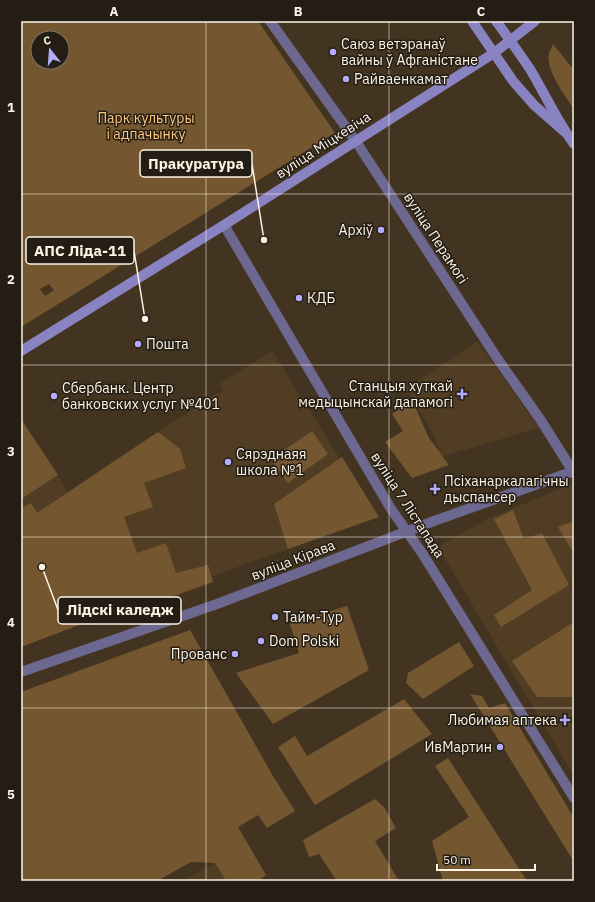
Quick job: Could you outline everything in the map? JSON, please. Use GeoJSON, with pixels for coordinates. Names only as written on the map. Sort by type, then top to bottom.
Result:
{"type":"FeatureCollection","features":[{"type":"Feature","properties":{"kind":"main road"},"geometry":{"type":"LineString","coordinates":[[472,21],[513,81],[534,105],[566,133]]}},
{"type":"Feature","properties":{"kind":"main road"},"geometry":{"type":"LineString","coordinates":[[496,21],[530,69],[566,133],[574,144]]}},
{"type":"Feature","properties":{"kind":"main road","name":"вуліца Міцкевіча"},"geometry":{"type":"LineString","coordinates":[[21,351],[224,226],[355,140],[494,53],[535,21]]}},
{"type":"Feature","properties":{"kind":"street","name":"вуліца Перамогі"},"geometry":{"type":"LineString","coordinates":[[270,21],[355,140],[499,360],[540,419],[573,472]]}},
{"type":"Feature","properties":{"kind":"street","name":"вуліца 7 Лістапада"},"geometry":{"type":"LineString","coordinates":[[224,226],[392,509],[422,553],[574,798]]}},
{"type":"Feature","properties":{"kind":"street","name":"вуліца Кірава"},"geometry":{"type":"LineString","coordinates":[[21,672],[217,604],[407,531],[573,472]]}},
{"type":"Feature","properties":{"kind":"shaded area","name":"Станцыя хуткай медыцынскай дапамогі"},"geometry":{"type":"Polygon","coordinates":[[[477,341],[539,428],[441,457],[434,435],[406,389],[477,341]]]}},
{"type":"Feature","properties":{"kind":"shaded area","name":"Сярэднаяя школа №1"},"geometry":{"type":"Polygon","coordinates":[[[272,351],[377,517],[87,621],[21,647],[21,419],[68,492],[223,390],[219,384],[272,351]]]}},
{"type":"Feature","properties":{"kind":"shaded area"},"geometry":{"type":"Polygon","coordinates":[[[574,483],[574,776],[438,547],[485,520],[574,483]]]}},
{"type":"Feature","properties":{"kind":"shaded area"},"geometry":{"type":"Polygon","coordinates":[[[215,863],[226,881],[182,881],[215,863]]]}},
{"type":"Feature","properties":{"kind":"green space","name":"Парк культуры і адпачынку"},"geometry":{"type":"Polygon","coordinates":[[[21,21],[258,21],[335,133],[21,327],[21,21]],[[49,284],[40,289],[45,296],[54,290],[49,284]]]}},
{"type":"Feature","properties":{"kind":"green space"},"geometry":{"type":"Polygon","coordinates":[[[553,44],[574,70],[574,109],[557,82],[550,67],[549,53],[553,44]]]}},
{"type":"Feature","properties":{"kind":"green space"},"geometry":{"type":"Polygon","coordinates":[[[412,400],[429,438],[449,465],[412,478],[385,442],[403,431],[392,414],[412,400]]]}},
{"type":"Feature","properties":{"kind":"green space"},"geometry":{"type":"Polygon","coordinates":[[[21,419],[58,475],[21,499],[21,419]]]}},
{"type":"Feature","properties":{"kind":"green space"},"geometry":{"type":"Polygon","coordinates":[[[312,431],[328,454],[288,483],[271,459],[312,431]]]}},
{"type":"Feature","properties":{"kind":"green space"},"geometry":{"type":"Polygon","coordinates":[[[158,432],[180,449],[186,468],[144,483],[153,507],[124,517],[137,553],[166,543],[176,573],[208,565],[213,582],[92,625],[87,622],[21,647],[21,509],[31,503],[37,513],[158,432]]]}},
{"type":"Feature","properties":{"kind":"green space"},"geometry":{"type":"Polygon","coordinates":[[[342,457],[379,517],[288,549],[274,504],[342,457]]]}},
{"type":"Feature","properties":{"kind":"green space"},"geometry":{"type":"Polygon","coordinates":[[[513,510],[524,539],[542,533],[569,585],[501,627],[494,615],[532,590],[494,519],[513,510]]]}},
{"type":"Feature","properties":{"kind":"green space"},"geometry":{"type":"Polygon","coordinates":[[[574,521],[574,554],[558,527],[574,521]]]}},
{"type":"Feature","properties":{"kind":"green space"},"geometry":{"type":"Polygon","coordinates":[[[347,606],[369,670],[273,724],[236,673],[299,653],[290,624],[347,606]]]}},
{"type":"Feature","properties":{"kind":"green space"},"geometry":{"type":"Polygon","coordinates":[[[574,622],[574,697],[537,697],[512,661],[574,622]]]}},
{"type":"Feature","properties":{"kind":"green space"},"geometry":{"type":"Polygon","coordinates":[[[190,630],[273,776],[295,811],[267,828],[258,815],[238,827],[266,875],[258,881],[226,881],[215,863],[191,862],[157,881],[21,881],[21,692],[190,630]]]}},
{"type":"Feature","properties":{"kind":"green space"},"geometry":{"type":"Polygon","coordinates":[[[459,642],[474,666],[423,699],[406,683],[408,673],[459,642]]]}},
{"type":"Feature","properties":{"kind":"green space"},"geometry":{"type":"Polygon","coordinates":[[[470,694],[482,696],[489,708],[505,703],[574,818],[574,862],[470,694]]]}},
{"type":"Feature","properties":{"kind":"green space"},"geometry":{"type":"Polygon","coordinates":[[[404,699],[432,734],[315,805],[278,747],[295,736],[307,756],[404,699]]]}},
{"type":"Feature","properties":{"kind":"green space"},"geometry":{"type":"Polygon","coordinates":[[[448,758],[527,881],[443,881],[432,841],[469,817],[435,766],[448,758]]]}},
{"type":"Feature","properties":{"kind":"green space"},"geometry":{"type":"Polygon","coordinates":[[[375,799],[384,807],[396,828],[375,841],[399,881],[337,881],[319,854],[309,857],[303,840],[375,799]]]}},
{"type":"Feature","properties":{"kind":"place","name":"Саюз ветэранаў вайны ў Афганістане"},"geometry":{"type":"Point","coordinates":[333,52]}},
{"type":"Feature","properties":{"kind":"place","name":"Райваенкамат"},"geometry":{"type":"Point","coordinates":[346,79]}},
{"type":"Feature","properties":{"kind":"place","name":"Архіў"},"geometry":{"type":"Point","coordinates":[381,230]}},
{"type":"Feature","properties":{"kind":"place","name":"Пракуратура"},"geometry":{"type":"Point","coordinates":[264,240]}},
{"type":"Feature","properties":{"kind":"place","name":"КДБ"},"geometry":{"type":"Point","coordinates":[299,298]}},
{"type":"Feature","properties":{"kind":"place","name":"АПС Ліда-11"},"geometry":{"type":"Point","coordinates":[145,319]}},
{"type":"Feature","properties":{"kind":"place","name":"Пошта"},"geometry":{"type":"Point","coordinates":[138,344]}},
{"type":"Feature","properties":{"kind":"place","name":"Станцыя хуткай медыцынскай дапамогі"},"geometry":{"type":"Point","coordinates":[462,394]}},
{"type":"Feature","properties":{"kind":"place","name":"Сбербанк. Центр банковских услуг №401"},"geometry":{"type":"Point","coordinates":[54,396]}},
{"type":"Feature","properties":{"kind":"place","name":"Сярэднаяя школа №1"},"geometry":{"type":"Point","coordinates":[228,462]}},
{"type":"Feature","properties":{"kind":"place","name":"Псіханаркалагічны дыспансер"},"geometry":{"type":"Point","coordinates":[435,489]}},
{"type":"Feature","properties":{"kind":"place","name":"Лідскі каледж"},"geometry":{"type":"Point","coordinates":[42,567]}},
{"type":"Feature","properties":{"kind":"place","name":"Тайм-Тур"},"geometry":{"type":"Point","coordinates":[275,617]}},
{"type":"Feature","properties":{"kind":"place","name":"Dom Polski"},"geometry":{"type":"Point","coordinates":[261,641]}},
{"type":"Feature","properties":{"kind":"place","name":"Прованс"},"geometry":{"type":"Point","coordinates":[235,654]}},
{"type":"Feature","properties":{"kind":"place","name":"Любимая аптека"},"geometry":{"type":"Point","coordinates":[565,720]}},
{"type":"Feature","properties":{"kind":"place","name":"ИвМартин"},"geometry":{"type":"Point","coordinates":[500,747]}}]}
